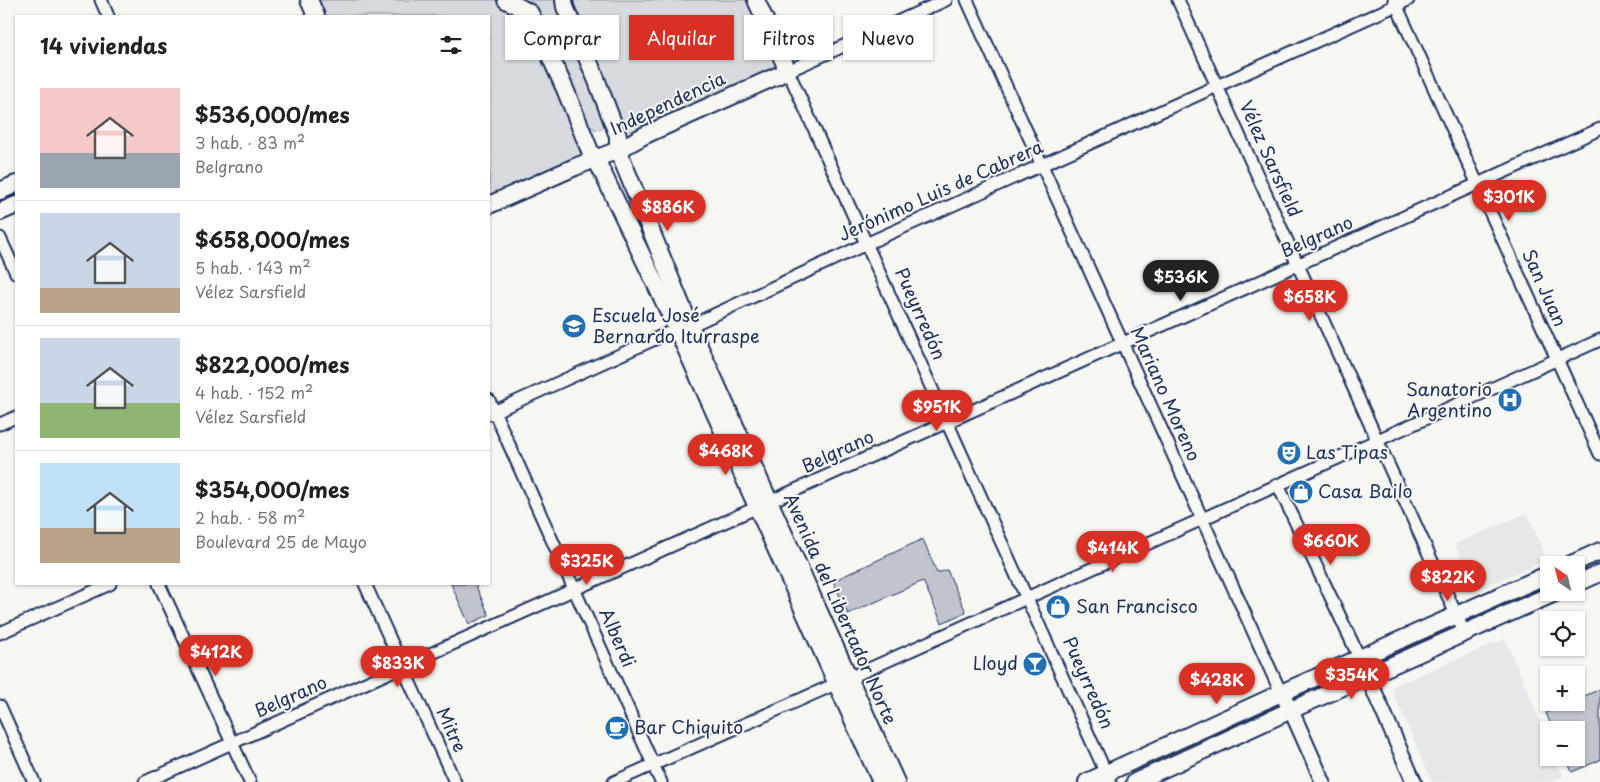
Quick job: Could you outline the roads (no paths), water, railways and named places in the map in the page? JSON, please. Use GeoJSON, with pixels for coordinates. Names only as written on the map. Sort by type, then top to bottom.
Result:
{"type":"FeatureCollection","features":[{"type":"Feature","properties":{"kind":"main road"},"geometry":{"type":"LineString","coordinates":[[309,0],[316,15]]}},
{"type":"Feature","properties":{"kind":"main road","name":"Avenida del Libertador Norte"},"geometry":{"type":"LineString","coordinates":[[506,0],[530,13],[534,21],[590,151],[596,159],[684,328],[843,681],[896,782]]}},
{"type":"Feature","properties":{"kind":"main road","name":"Avenida del Libertador Norte"},"geometry":{"type":"LineString","coordinates":[[564,0],[565,7],[595,76],[618,136],[618,150],[684,328]]}},
{"type":"Feature","properties":{"kind":"main road","name":"Pueyrredón"},"geometry":{"type":"LineString","coordinates":[[756,0],[788,71]]}},
{"type":"Feature","properties":{"kind":"main road","name":"Independencia"},"geometry":{"type":"LineString","coordinates":[[490,205],[618,150],[645,135],[788,71]]}},
{"type":"Feature","properties":{"kind":"main road"},"geometry":{"type":"LineString","coordinates":[[0,191],[15,184]]}},
{"type":"Feature","properties":{"kind":"main road"},"geometry":{"type":"LineString","coordinates":[[0,212],[15,205]]}},
{"type":"Feature","properties":{"kind":"main road"},"geometry":{"type":"LineString","coordinates":[[1585,558],[1600,551]]}},
{"type":"Feature","properties":{"kind":"main road"},"geometry":{"type":"LineString","coordinates":[[1585,580],[1600,573]]}},
{"type":"Feature","properties":{"kind":"main road"},"geometry":{"type":"LineString","coordinates":[[1088,782],[1108,778],[1281,693],[1540,578]]}},
{"type":"Feature","properties":{"kind":"main road"},"geometry":{"type":"LineString","coordinates":[[1135,782],[1540,600]]}},
{"type":"Feature","properties":{"kind":"main road","name":"Avenida del Libertador Norte"},"geometry":{"type":"LineString","coordinates":[[843,681],[881,782]]}},
{"type":"Feature","properties":{"kind":"street"},"geometry":{"type":"LineString","coordinates":[[101,0],[108,15]]}},
{"type":"Feature","properties":{"kind":"street","name":"Independencia"},"geometry":{"type":"LineString","coordinates":[[788,71],[946,0]]}},
{"type":"Feature","properties":{"kind":"street","name":"Mariano Moreno"},"geometry":{"type":"LineString","coordinates":[[967,0],[1281,693]]}},
{"type":"Feature","properties":{"kind":"street","name":"Vélez Sarsfield"},"geometry":{"type":"LineString","coordinates":[[1178,0],[1465,634]]}},
{"type":"Feature","properties":{"kind":"street","name":"Jerónimo Luis de Cabrera"},"geometry":{"type":"LineString","coordinates":[[491,412],[684,328],[1395,3],[1408,0]]}},
{"type":"Feature","properties":{"kind":"street","name":"San Juan"},"geometry":{"type":"LineString","coordinates":[[1395,3],[1600,454]]}},
{"type":"Feature","properties":{"kind":"street","name":"Pueyrredón"},"geometry":{"type":"LineString","coordinates":[[788,71],[1108,778]]}},
{"type":"Feature","properties":{"kind":"street","name":"Belgrano"},"geometry":{"type":"LineString","coordinates":[[145,782],[1600,129]]}},
{"type":"Feature","properties":{"kind":"street"},"geometry":{"type":"LineString","coordinates":[[0,238],[15,271]]}},
{"type":"Feature","properties":{"kind":"street"},"geometry":{"type":"LineString","coordinates":[[614,782],[843,681],[1600,340]]}},
{"type":"Feature","properties":{"kind":"street","name":"Alberdi"},"geometry":{"type":"LineString","coordinates":[[491,412],[574,589],[660,782]]}},
{"type":"Feature","properties":{"kind":"street"},"geometry":{"type":"LineString","coordinates":[[0,424],[15,417]]}},
{"type":"Feature","properties":{"kind":"street"},"geometry":{"type":"LineString","coordinates":[[1278,485],[1368,676],[1414,782]]}},
{"type":"Feature","properties":{"kind":"street"},"geometry":{"type":"LineString","coordinates":[[0,633],[108,585]]}},
{"type":"Feature","properties":{"kind":"street"},"geometry":{"type":"LineString","coordinates":[[158,585],[250,782]]}},
{"type":"Feature","properties":{"kind":"street","name":"Mitre"},"geometry":{"type":"LineString","coordinates":[[365,585],[455,782]]}},
{"type":"Feature","properties":{"kind":"street"},"geometry":{"type":"LineString","coordinates":[[1281,693],[1292,710],[1323,782]]}},
{"type":"Feature","properties":{"kind":"street"},"geometry":{"type":"LineString","coordinates":[[0,706],[34,782]]}},
{"type":"Feature","properties":{"kind":"place","name":"Escuela José Bernardo Iturraspe"},"geometry":{"type":"Point","coordinates":[574,326]}},
{"type":"Feature","properties":{"kind":"place","name":"Sanatorio Argentino"},"geometry":{"type":"Point","coordinates":[1510,400]}},
{"type":"Feature","properties":{"kind":"place","name":"Las Tipas"},"geometry":{"type":"Point","coordinates":[1289,453]}},
{"type":"Feature","properties":{"kind":"place","name":"Casa Bailo"},"geometry":{"type":"Point","coordinates":[1301,492]}},
{"type":"Feature","properties":{"kind":"place","name":"San Francisco"},"geometry":{"type":"Point","coordinates":[1058,607]}},
{"type":"Feature","properties":{"kind":"place","name":"Lloyd"},"geometry":{"type":"Point","coordinates":[1035,664]}},
{"type":"Feature","properties":{"kind":"place","name":"Bar Chiquito"},"geometry":{"type":"Point","coordinates":[617,728]}}]}
